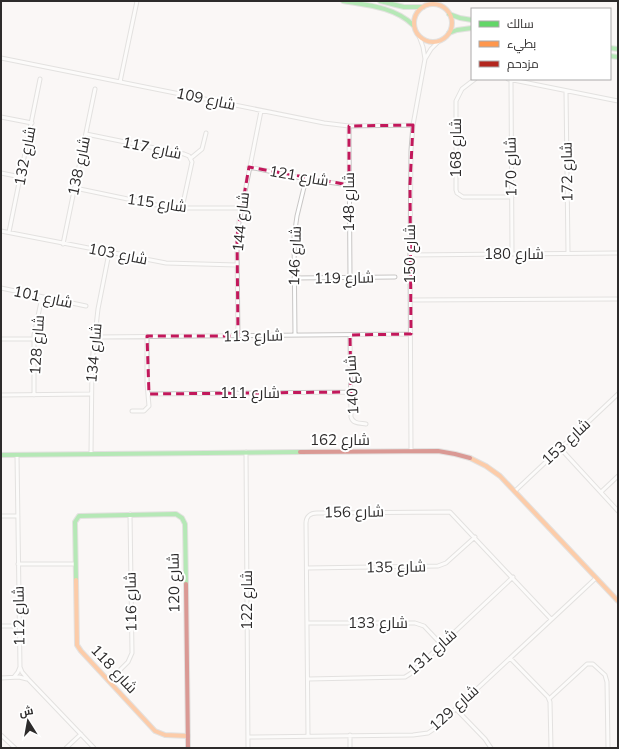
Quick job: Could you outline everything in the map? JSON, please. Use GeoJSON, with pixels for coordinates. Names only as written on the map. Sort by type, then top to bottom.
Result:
{"type":"FeatureCollection","features":[{"type":"Feature","properties":{"kind":"street"},"geometry":{"type":"LineString","coordinates":[[120,82],[137,1]]}},
{"type":"Feature","properties":{"kind":"street"},"geometry":{"type":"LineString","coordinates":[[343,1],[396,13],[407,18],[419,36],[428,41],[439,41],[449,33],[457,30],[471,28]]}},
{"type":"Feature","properties":{"kind":"street"},"geometry":{"type":"LineString","coordinates":[[380,1],[404,7],[438,5],[449,14],[452,24],[449,33]]}},
{"type":"Feature","properties":{"kind":"street"},"geometry":{"type":"LineString","coordinates":[[414,27],[416,15],[423,7]]}},
{"type":"Feature","properties":{"kind":"street"},"geometry":{"type":"LineString","coordinates":[[449,14],[471,20]]}},
{"type":"Feature","properties":{"kind":"street","name":"شارع 150"},"geometry":{"type":"LineString","coordinates":[[411,451],[410,184],[413,125],[425,59],[419,36]]}},
{"type":"Feature","properties":{"kind":"street","name":"شارع 150"},"geometry":{"type":"LineString","coordinates":[[425,59],[431,49],[439,41]]}},
{"type":"Feature","properties":{"kind":"street","name":"شارع 109"},"geometry":{"type":"LineString","coordinates":[[1,58],[324,123],[349,126],[413,125]]}},
{"type":"Feature","properties":{"kind":"street","name":"شارع 132"},"geometry":{"type":"LineString","coordinates":[[9,232],[40,79]]}},
{"type":"Feature","properties":{"kind":"street","name":"شارع 168"},"geometry":{"type":"LineString","coordinates":[[474,80],[462,89],[456,101],[456,190],[457,193],[463,197],[512,197]]}},
{"type":"Feature","properties":{"kind":"street","name":"شارع 170"},"geometry":{"type":"LineString","coordinates":[[509,80],[512,254]]}},
{"type":"Feature","properties":{"kind":"street"},"geometry":{"type":"LineString","coordinates":[[514,80],[618,101]]}},
{"type":"Feature","properties":{"kind":"street","name":"شارع 138"},"geometry":{"type":"LineString","coordinates":[[63,244],[95,89]]}},
{"type":"Feature","properties":{"kind":"street","name":"شارع 172"},"geometry":{"type":"LineString","coordinates":[[566,91],[568,253]]}},
{"type":"Feature","properties":{"kind":"street","name":"شارع 144"},"geometry":{"type":"LineString","coordinates":[[238,336],[237,236],[240,208],[261,110]]}},
{"type":"Feature","properties":{"kind":"street"},"geometry":{"type":"LineString","coordinates":[[1,117],[32,123]]}},
{"type":"Feature","properties":{"kind":"street","name":"شارع 148"},"geometry":{"type":"LineString","coordinates":[[349,126],[350,278]]}},
{"type":"Feature","properties":{"kind":"street"},"geometry":{"type":"LineString","coordinates":[[191,158],[202,149],[206,133]]}},
{"type":"Feature","properties":{"kind":"street","name":"شارع 117"},"geometry":{"type":"LineString","coordinates":[[86,134],[184,154],[191,158],[192,162],[182,208]]}},
{"type":"Feature","properties":{"kind":"street","name":"شارع 121"},"geometry":{"type":"LineString","coordinates":[[249,167],[349,185]]}},
{"type":"Feature","properties":{"kind":"street"},"geometry":{"type":"LineString","coordinates":[[1,173],[21,177]]}},
{"type":"Feature","properties":{"kind":"street","name":"شارع 146"},"geometry":{"type":"LineString","coordinates":[[295,335],[294,248],[296,227],[306,178]]}},
{"type":"Feature","properties":{"kind":"street","name":"شارع 115"},"geometry":{"type":"LineString","coordinates":[[75,188],[182,208],[240,208]]}},
{"type":"Feature","properties":{"kind":"street","name":"شارع 103"},"geometry":{"type":"LineString","coordinates":[[1,231],[172,264],[237,265]]}},
{"type":"Feature","properties":{"kind":"street","name":"شارع 134"},"geometry":{"type":"LineString","coordinates":[[91,454],[90,394],[92,362],[102,288],[109,253]]}},
{"type":"Feature","properties":{"kind":"street","name":"شارع 180"},"geometry":{"type":"LineString","coordinates":[[410,255],[618,253]]}},
{"type":"Feature","properties":{"kind":"street","name":"شارع 119"},"geometry":{"type":"LineString","coordinates":[[294,278],[395,277]]}},
{"type":"Feature","properties":{"kind":"street","name":"شارع 101"},"geometry":{"type":"LineString","coordinates":[[1,288],[86,306]]}},
{"type":"Feature","properties":{"kind":"street","name":"شارع 128"},"geometry":{"type":"LineString","coordinates":[[34,394],[34,339],[42,297]]}},
{"type":"Feature","properties":{"kind":"street"},"geometry":{"type":"LineString","coordinates":[[410,300],[618,299]]}},
{"type":"Feature","properties":{"kind":"street","name":"شارع 113"},"geometry":{"type":"LineString","coordinates":[[95,337],[411,334]]}},
{"type":"Feature","properties":{"kind":"street","name":"شارع 140"},"geometry":{"type":"LineString","coordinates":[[350,335],[350,392],[352,419],[356,423],[366,424]]}},
{"type":"Feature","properties":{"kind":"street"},"geometry":{"type":"LineString","coordinates":[[132,411],[144,411],[148,408],[147,336]]}},
{"type":"Feature","properties":{"kind":"street"},"geometry":{"type":"LineString","coordinates":[[1,339],[34,339]]}},
{"type":"Feature","properties":{"kind":"street","name":"شارع 111"},"geometry":{"type":"LineString","coordinates":[[149,394],[350,392]]}},
{"type":"Feature","properties":{"kind":"street"},"geometry":{"type":"LineString","coordinates":[[1,395],[90,394]]}},
{"type":"Feature","properties":{"kind":"street","name":"شارع 153"},"geometry":{"type":"LineString","coordinates":[[515,491],[618,394]]}},
{"type":"Feature","properties":{"kind":"street"},"geometry":{"type":"LineString","coordinates":[[560,448],[618,511]]}},
{"type":"Feature","properties":{"kind":"street","name":"شارع 162"},"geometry":{"type":"LineString","coordinates":[[1,455],[246,452],[450,452],[472,458],[491,469],[515,491],[618,601]]}},
{"type":"Feature","properties":{"kind":"street","name":"شارع 122"},"geometry":{"type":"LineString","coordinates":[[246,452],[248,748]]}},
{"type":"Feature","properties":{"kind":"street","name":"شارع 112"},"geometry":{"type":"LineString","coordinates":[[17,455],[20,667],[28,679],[94,748]]}},
{"type":"Feature","properties":{"kind":"street"},"geometry":{"type":"LineString","coordinates":[[601,492],[618,476]]}},
{"type":"Feature","properties":{"kind":"street","name":"شارع 156"},"geometry":{"type":"LineString","coordinates":[[308,736],[306,520],[310,514],[447,511],[453,514],[552,619]]}},
{"type":"Feature","properties":{"kind":"street","name":"شارع 116"},"geometry":{"type":"LineString","coordinates":[[109,681],[128,662],[132,653],[130,514]]}},
{"type":"Feature","properties":{"kind":"street","name":"شارع 120"},"geometry":{"type":"LineString","coordinates":[[85,515],[176,514],[182,517],[186,524],[188,748]]}},
{"type":"Feature","properties":{"kind":"street","name":"شارع 118"},"geometry":{"type":"LineString","coordinates":[[85,515],[79,516],[75,522],[77,645],[158,733],[165,735],[188,736]]}},
{"type":"Feature","properties":{"kind":"street"},"geometry":{"type":"LineString","coordinates":[[1,516],[18,516]]}},
{"type":"Feature","properties":{"kind":"street","name":"شارع 135"},"geometry":{"type":"LineString","coordinates":[[307,568],[438,566],[446,563],[475,537]]}},
{"type":"Feature","properties":{"kind":"street"},"geometry":{"type":"LineString","coordinates":[[18,564],[75,564]]}},
{"type":"Feature","properties":{"kind":"street","name":"شارع 131"},"geometry":{"type":"LineString","coordinates":[[308,679],[405,677],[513,578]]}},
{"type":"Feature","properties":{"kind":"street","name":"شارع 129"},"geometry":{"type":"LineString","coordinates":[[248,736],[420,735],[434,729],[596,578]]}},
{"type":"Feature","properties":{"kind":"street","name":"شارع 133"},"geometry":{"type":"LineString","coordinates":[[307,623],[415,623],[424,626],[441,644]]}},
{"type":"Feature","properties":{"kind":"street"},"geometry":{"type":"LineString","coordinates":[[1,626],[19,626]]}},
{"type":"Feature","properties":{"kind":"street"},"geometry":{"type":"LineString","coordinates":[[510,658],[549,699],[551,704],[551,748]]}},
{"type":"Feature","properties":{"kind":"street"},"geometry":{"type":"LineString","coordinates":[[549,699],[586,664],[593,664],[605,675],[607,682],[608,748]]}},
{"type":"Feature","properties":{"kind":"street"},"geometry":{"type":"LineString","coordinates":[[14,677],[20,667]]}},
{"type":"Feature","properties":{"kind":"street"},"geometry":{"type":"LineString","coordinates":[[1,678],[14,677],[28,679]]}},
{"type":"Feature","properties":{"kind":"street"},"geometry":{"type":"LineString","coordinates":[[456,709],[485,739],[491,748]]}},
{"type":"Feature","properties":{"kind":"street"},"geometry":{"type":"LineString","coordinates":[[66,748],[81,734]]}},
{"type":"Feature","properties":{"kind":"street"},"geometry":{"type":"LineString","coordinates":[[1,735],[15,748]]}},
{"type":"Feature","properties":{"kind":"street"},"geometry":{"type":"LineString","coordinates":[[350,736],[350,748]]}},
{"type":"Feature","properties":{"kind":"highlighted area"},"geometry":{"type":"Polygon","coordinates":[[[413,125],[410,184],[411,334],[350,335],[351,392],[149,394],[147,336],[238,336],[237,236],[249,167],[349,185],[349,126],[413,125]]]}},
{"type":"Feature","properties":{"kind":"traffic: fast"},"geometry":{"type":"LineString","coordinates":[[343,1],[380,8],[398,14],[413,25]]}},
{"type":"Feature","properties":{"kind":"traffic: fast"},"geometry":{"type":"LineString","coordinates":[[380,1],[404,7],[423,7]]}},
{"type":"Feature","properties":{"kind":"traffic: fast"},"geometry":{"type":"LineString","coordinates":[[449,14],[471,20]]}},
{"type":"Feature","properties":{"kind":"traffic: fast"},"geometry":{"type":"LineString","coordinates":[[449,33],[457,30],[471,28]]}},
{"type":"Feature","properties":{"kind":"traffic: fast"},"geometry":{"type":"LineString","coordinates":[[611,48],[618,49]]}},
{"type":"Feature","properties":{"kind":"traffic: fast"},"geometry":{"type":"LineString","coordinates":[[611,56],[618,57]]}},
{"type":"Feature","properties":{"kind":"traffic: fast"},"geometry":{"type":"LineString","coordinates":[[1,455],[300,452]]}},
{"type":"Feature","properties":{"kind":"traffic: fast"},"geometry":{"type":"LineString","coordinates":[[76,580],[75,522],[79,516],[176,514],[182,518],[185,524],[186,584]]}},
{"type":"Feature","properties":{"kind":"traffic: slow"},"geometry":{"type":"LineString","coordinates":[[433,4],[443,7],[449,13],[452,23],[449,33],[443,39],[433,42],[423,39],[417,33],[414,23],[417,13],[423,7],[433,4]]}},
{"type":"Feature","properties":{"kind":"traffic: slow"},"geometry":{"type":"LineString","coordinates":[[470,458],[486,466],[500,476],[618,601]]}},
{"type":"Feature","properties":{"kind":"traffic: slow"},"geometry":{"type":"LineString","coordinates":[[76,580],[77,645],[81,651],[155,731],[165,735],[188,736]]}},
{"type":"Feature","properties":{"kind":"traffic: jam"},"geometry":{"type":"LineString","coordinates":[[300,452],[438,451],[470,458]]}},
{"type":"Feature","properties":{"kind":"traffic: jam"},"geometry":{"type":"LineString","coordinates":[[186,584],[188,748]]}}]}
